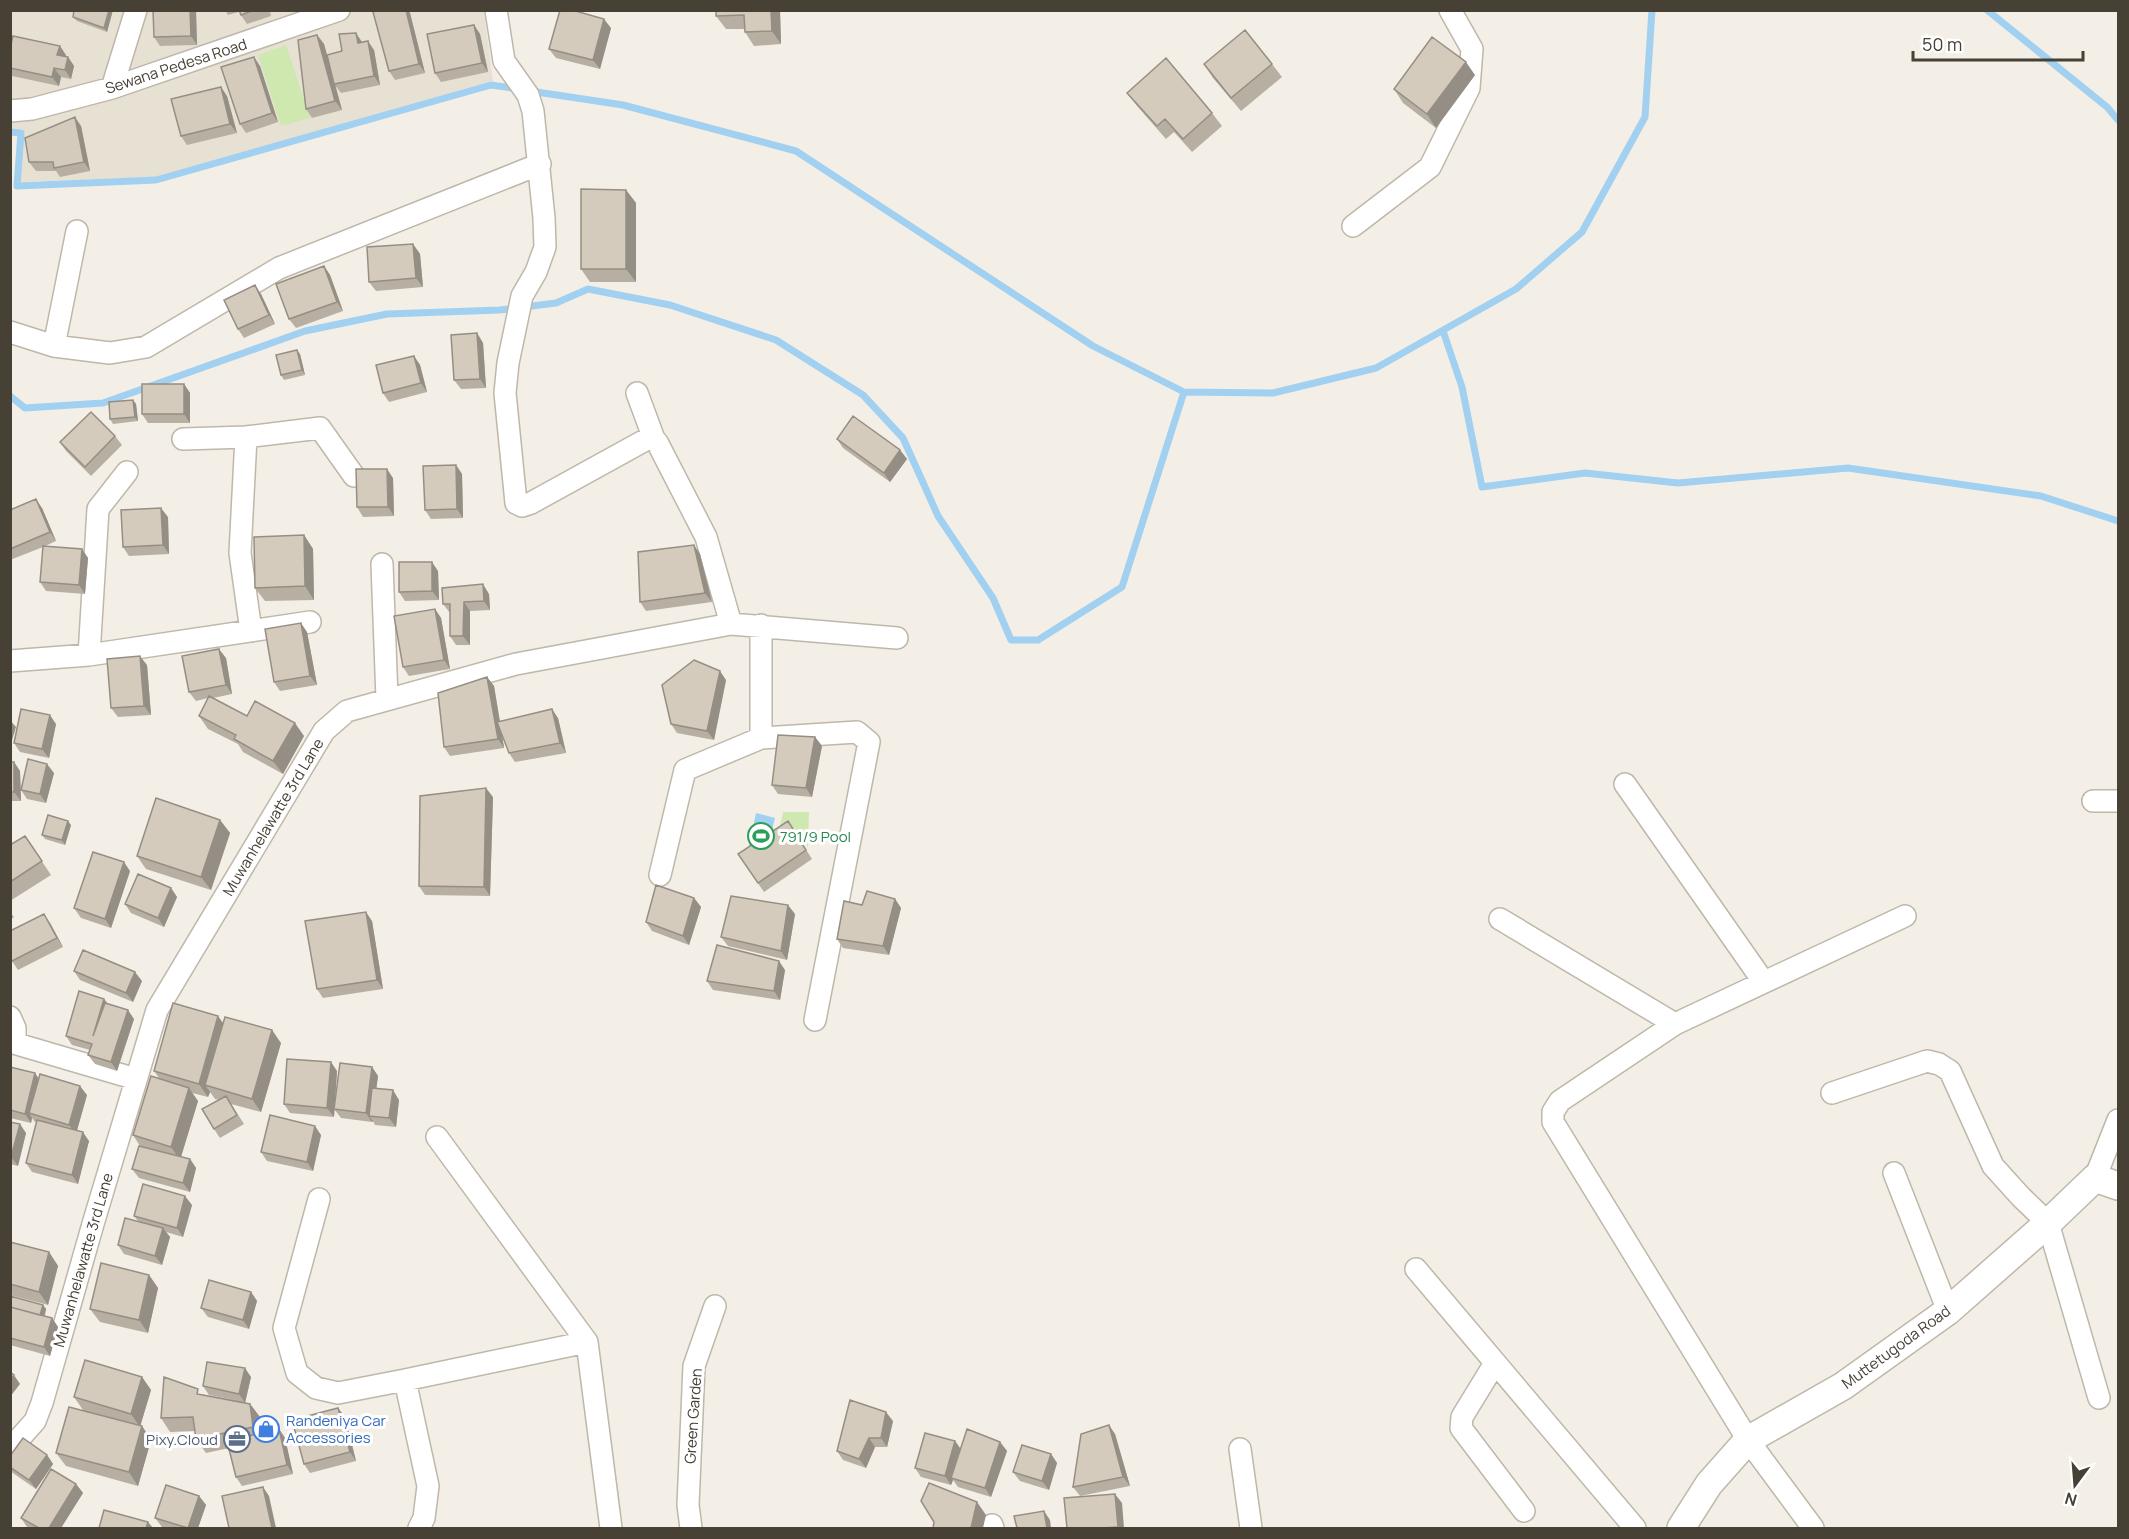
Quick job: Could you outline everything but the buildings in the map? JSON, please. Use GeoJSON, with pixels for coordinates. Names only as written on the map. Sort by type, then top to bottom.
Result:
{"type":"FeatureCollection","features":[{"type":"Feature","properties":{"kind":"street"},"geometry":{"type":"LineString","coordinates":[[111,88],[136,10]]}},
{"type":"Feature","properties":{"kind":"street","name":"Sewana Pedesa Road"},"geometry":{"type":"LineString","coordinates":[[10,111],[32,109],[111,88],[339,10]]}},
{"type":"Feature","properties":{"kind":"street"},"geometry":{"type":"LineString","coordinates":[[496,10],[504,61],[528,95],[533,111],[540,164],[545,246],[536,272],[522,296],[508,363],[505,393],[516,503],[522,506],[531,503],[649,438],[654,439]]}},
{"type":"Feature","properties":{"kind":"street"},"geometry":{"type":"LineString","coordinates":[[1353,226],[1430,167],[1469,88],[1472,49],[1450,10]]}},
{"type":"Feature","properties":{"kind":"street"},"geometry":{"type":"LineString","coordinates":[[10,332],[54,346],[110,353],[146,347],[279,268],[540,164]]}},
{"type":"Feature","properties":{"kind":"street"},"geometry":{"type":"LineString","coordinates":[[54,346],[77,231]]}},
{"type":"Feature","properties":{"kind":"street"},"geometry":{"type":"LineString","coordinates":[[637,393],[654,439],[706,537],[731,624]]}},
{"type":"Feature","properties":{"kind":"street"},"geometry":{"type":"LineString","coordinates":[[183,439],[246,437],[320,428],[354,476]]}},
{"type":"Feature","properties":{"kind":"street"},"geometry":{"type":"LineString","coordinates":[[246,437],[240,553],[251,631]]}},
{"type":"Feature","properties":{"kind":"street"},"geometry":{"type":"LineString","coordinates":[[89,655],[98,509],[127,472]]}},
{"type":"Feature","properties":{"kind":"street"},"geometry":{"type":"LineString","coordinates":[[382,564],[387,699]]}},
{"type":"Feature","properties":{"kind":"street"},"geometry":{"type":"LineString","coordinates":[[10,661],[89,655],[310,622]]}},
{"type":"Feature","properties":{"kind":"street","name":"Muwanhelawatte 3rd Lane"},"geometry":{"type":"LineString","coordinates":[[10,1449],[35,1420],[42,1403],[157,1010],[324,731],[347,711],[516,664],[731,624],[897,638]]}},
{"type":"Feature","properties":{"kind":"street"},"geometry":{"type":"LineString","coordinates":[[761,626],[761,738]]}},
{"type":"Feature","properties":{"kind":"street"},"geometry":{"type":"LineString","coordinates":[[660,875],[685,770],[761,738],[858,732],[870,742],[815,1020]]}},
{"type":"Feature","properties":{"kind":"street"},"geometry":{"type":"LineString","coordinates":[[1625,784],[1763,981]]}},
{"type":"Feature","properties":{"kind":"street"},"geometry":{"type":"LineString","coordinates":[[2093,801],[2118,801]]}},
{"type":"Feature","properties":{"kind":"street"},"geometry":{"type":"LineString","coordinates":[[1813,1528],[1748,1440],[1553,1122],[1553,1112],[1560,1101],[1675,1024],[1905,916]]}},
{"type":"Feature","properties":{"kind":"street"},"geometry":{"type":"LineString","coordinates":[[1500,919],[1675,1024]]}},
{"type":"Feature","properties":{"kind":"street"},"geometry":{"type":"LineString","coordinates":[[10,1017],[15,1028],[13,1043],[136,1078]]}},
{"type":"Feature","properties":{"kind":"street"},"geometry":{"type":"LineString","coordinates":[[1832,1093],[1927,1061],[1950,1071],[1993,1166],[2048,1223],[2099,1398]]}},
{"type":"Feature","properties":{"kind":"street"},"geometry":{"type":"LineString","coordinates":[[2107,1182],[2118,1120]]}},
{"type":"Feature","properties":{"kind":"street"},"geometry":{"type":"LineString","coordinates":[[437,1137],[587,1342],[611,1528]]}},
{"type":"Feature","properties":{"kind":"street"},"geometry":{"type":"LineString","coordinates":[[1894,1173],[1948,1311]]}},
{"type":"Feature","properties":{"kind":"street","name":"Muttetugoda Road"},"geometry":{"type":"LineString","coordinates":[[1681,1528],[1710,1484],[1748,1440],[1843,1386],[1948,1311],[2048,1223],[2107,1182]]}},
{"type":"Feature","properties":{"kind":"street"},"geometry":{"type":"LineString","coordinates":[[319,1199],[284,1328],[297,1373],[316,1388],[338,1393],[587,1342]]}},
{"type":"Feature","properties":{"kind":"street"},"geometry":{"type":"LineString","coordinates":[[1416,1269],[1635,1528]]}},
{"type":"Feature","properties":{"kind":"street","name":"Green Garden"},"geometry":{"type":"LineString","coordinates":[[691,1528],[689,1483],[694,1366],[715,1306]]}},
{"type":"Feature","properties":{"kind":"street"},"geometry":{"type":"LineString","coordinates":[[1495,1363],[1462,1417],[1461,1428],[1524,1511]]}},
{"type":"Feature","properties":{"kind":"street"},"geometry":{"type":"LineString","coordinates":[[405,1380],[428,1486],[424,1518],[418,1528]]}},
{"type":"Feature","properties":{"kind":"street"},"geometry":{"type":"LineString","coordinates":[[1240,1449],[1251,1528]]}},
{"type":"Feature","properties":{"kind":"shaded area"},"geometry":{"type":"Polygon","coordinates":[[[10,11],[78,11],[107,32],[113,11],[159,11],[160,46],[197,45],[196,11],[227,11],[228,15],[242,12],[271,15],[270,11],[484,11],[493,81],[155,177],[20,182],[23,130],[11,129],[10,11]]]}},
{"type":"Feature","properties":{"kind":"green space"},"geometry":{"type":"Polygon","coordinates":[[[286,45],[310,118],[281,126],[258,55],[286,45]]]}},
{"type":"Feature","properties":{"kind":"green space"},"geometry":{"type":"Polygon","coordinates":[[[783,812],[809,812],[808,847],[795,828],[777,838],[775,834],[780,826],[783,812]]]}},
{"type":"Feature","properties":{"kind":"water","name":"791/9 Pool"},"geometry":{"type":"Polygon","coordinates":[[[756,813],[775,818],[764,860],[747,855],[756,813]]]}},
{"type":"Feature","properties":{"kind":"waterway"},"geometry":{"type":"LineString","coordinates":[[530,91],[623,105],[796,151],[1093,346],[1184,392],[1273,393],[1376,368],[1516,289],[1582,232],[1645,117],[1652,10]]}},
{"type":"Feature","properties":{"kind":"waterway"},"geometry":{"type":"LineString","coordinates":[[1987,10],[2107,107],[2118,120]]}},
{"type":"Feature","properties":{"kind":"waterway"},"geometry":{"type":"LineString","coordinates":[[10,132],[21,133],[17,186],[156,180],[491,85],[519,89]]}},
{"type":"Feature","properties":{"kind":"waterway"},"geometry":{"type":"LineString","coordinates":[[10,396],[25,408],[103,403],[305,331],[387,314],[500,310],[556,303],[588,289],[670,305],[776,340],[863,395],[903,438],[938,516],[993,598],[1011,640],[1038,640],[1122,587],[1184,392]]}},
{"type":"Feature","properties":{"kind":"waterway"},"geometry":{"type":"LineString","coordinates":[[1443,331],[1462,387],[1482,487],[1585,473],[1678,483],[1848,468],[2041,496],[2118,521]]}},
{"type":"Feature","properties":{"kind":"place","name":"791/9 Pool"},"geometry":{"type":"Point","coordinates":[761,836]}},
{"type":"Feature","properties":{"kind":"place","name":"Randeniya Car Accessories"},"geometry":{"type":"Point","coordinates":[266,1429]}},
{"type":"Feature","properties":{"kind":"place","name":"Pixy.Cloud"},"geometry":{"type":"Point","coordinates":[237,1439]}}]}
